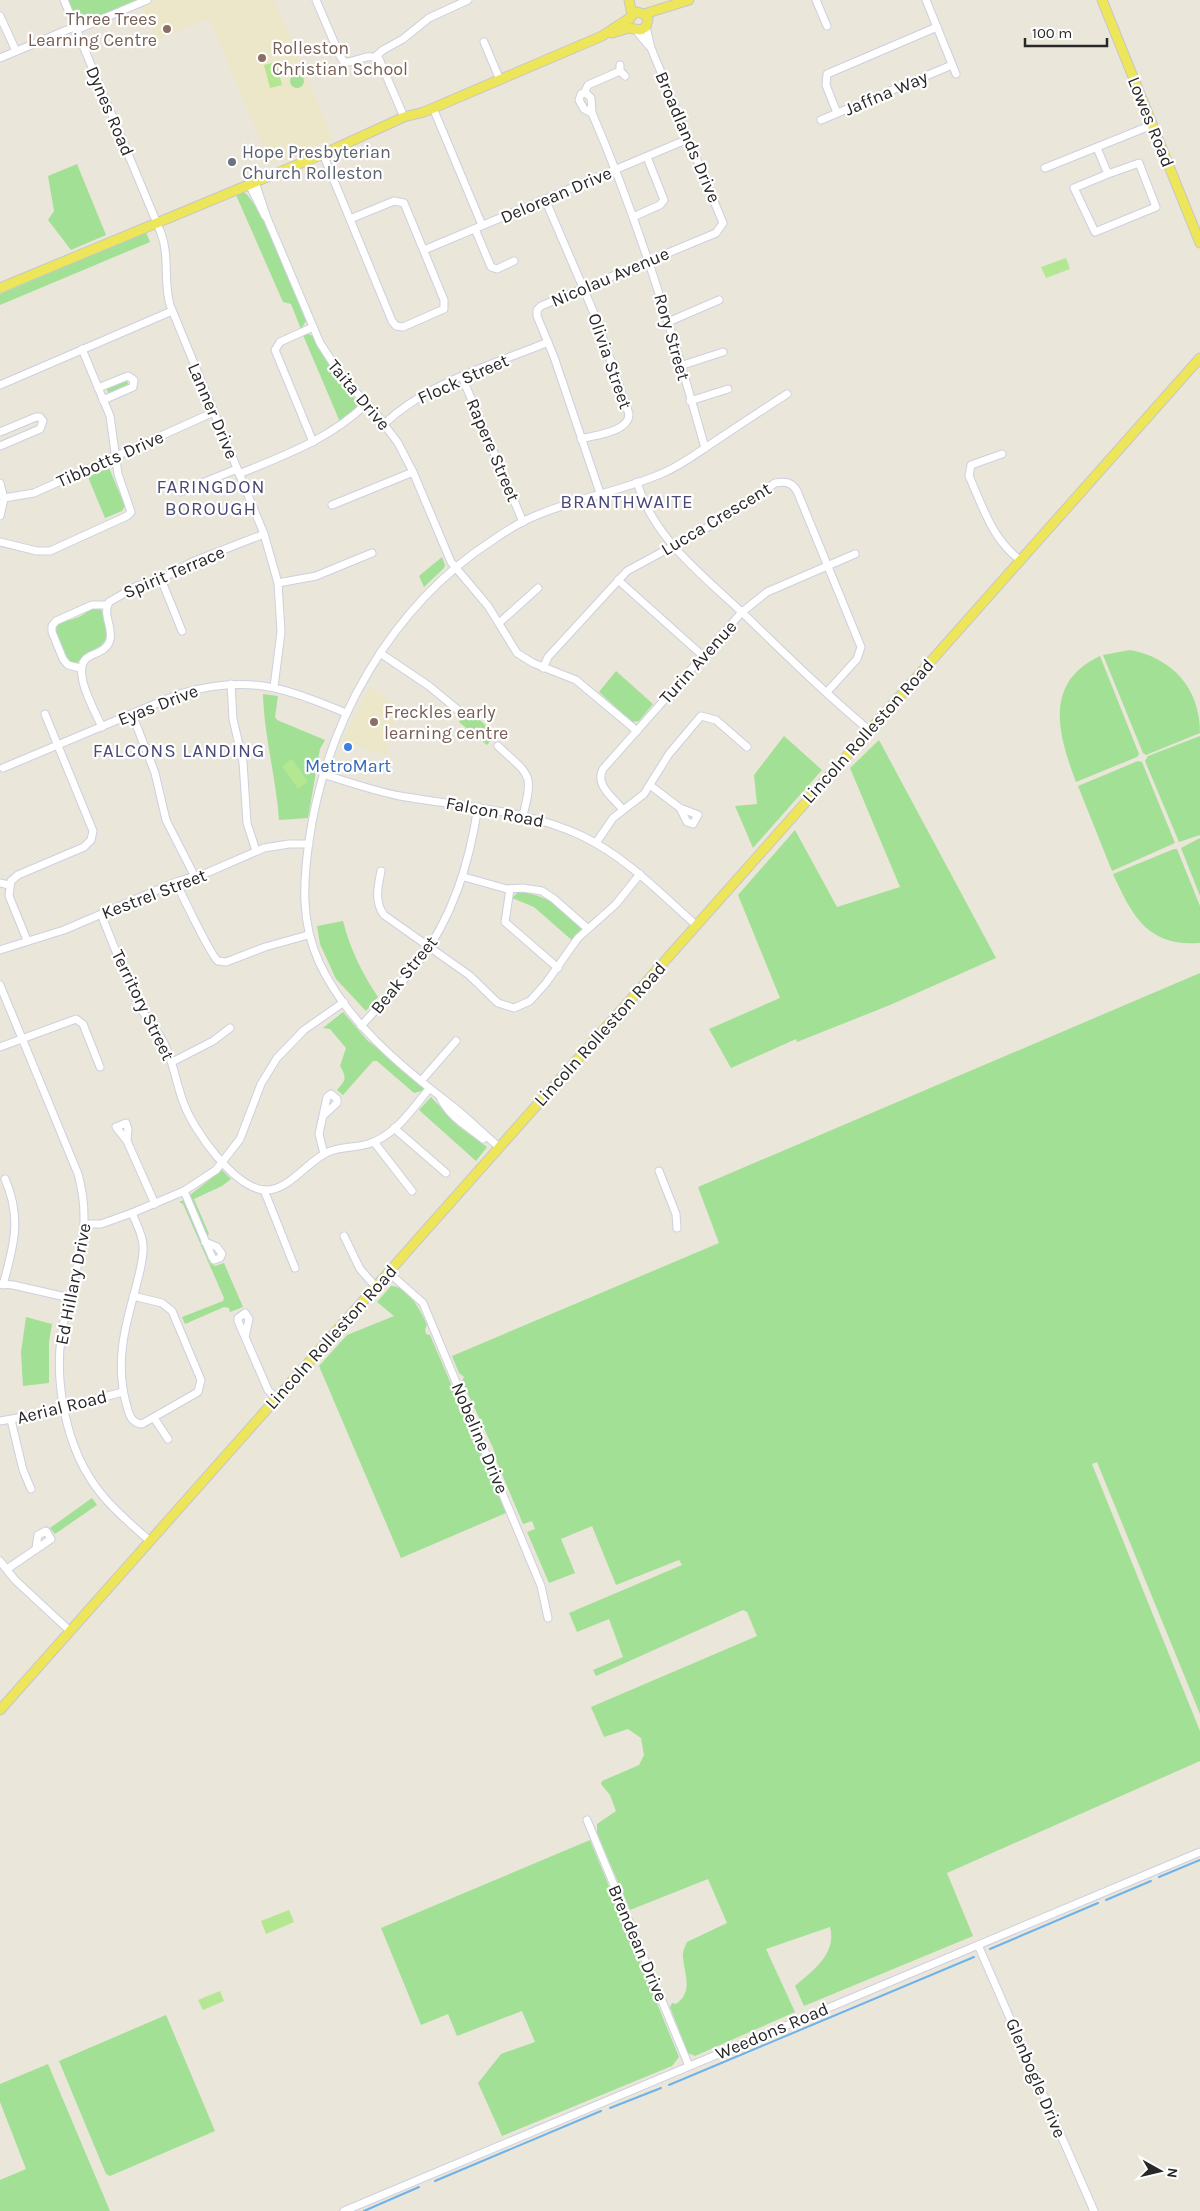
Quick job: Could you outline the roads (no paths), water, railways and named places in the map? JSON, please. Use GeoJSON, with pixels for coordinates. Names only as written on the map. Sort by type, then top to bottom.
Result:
{"type":"FeatureCollection","features":[{"type":"Feature","properties":{"kind":"main road"},"geometry":{"type":"LineString","coordinates":[[629,0],[630,23],[635,29]]}},
{"type":"Feature","properties":{"kind":"main road"},"geometry":{"type":"LineString","coordinates":[[634,0],[648,19],[646,26]]}},
{"type":"Feature","properties":{"kind":"main road","name":"Lowes Road"},"geometry":{"type":"LineString","coordinates":[[1102,0],[1200,244]]}},
{"type":"Feature","properties":{"kind":"main road"},"geometry":{"type":"LineString","coordinates":[[602,36],[642,29],[686,1]]}},
{"type":"Feature","properties":{"kind":"main road"},"geometry":{"type":"LineString","coordinates":[[0,288],[602,36],[637,12],[643,13],[686,1]]}},
{"type":"Feature","properties":{"kind":"main road","name":"Lincoln Rolleston Road"},"geometry":{"type":"LineString","coordinates":[[0,1710],[1200,358]]}},
{"type":"Feature","properties":{"kind":"street","name":"Dynes Road"},"geometry":{"type":"LineString","coordinates":[[64,0],[157,222]]}},
{"type":"Feature","properties":{"kind":"street"},"geometry":{"type":"LineString","coordinates":[[0,58],[147,0]]}},
{"type":"Feature","properties":{"kind":"street"},"geometry":{"type":"LineString","coordinates":[[316,0],[340,56],[344,62],[350,63],[366,57],[376,56],[403,39],[429,18],[468,0]]}},
{"type":"Feature","properties":{"kind":"street"},"geometry":{"type":"LineString","coordinates":[[816,0],[827,26]]}},
{"type":"Feature","properties":{"kind":"street"},"geometry":{"type":"LineString","coordinates":[[926,0],[956,74]]}},
{"type":"Feature","properties":{"kind":"street"},"geometry":{"type":"LineString","coordinates":[[0,16],[16,51]]}},
{"type":"Feature","properties":{"kind":"street","name":"Broadlands Drive"},"geometry":{"type":"LineString","coordinates":[[646,26],[651,48],[721,217],[722,226]]}},
{"type":"Feature","properties":{"kind":"street"},"geometry":{"type":"LineString","coordinates":[[837,113],[826,85],[827,74],[937,27]]}},
{"type":"Feature","properties":{"kind":"street","name":"Broadlands Drive"},"geometry":{"type":"LineString","coordinates":[[635,29],[651,48]]}},
{"type":"Feature","properties":{"kind":"street"},"geometry":{"type":"LineString","coordinates":[[484,42],[500,80]]}},
{"type":"Feature","properties":{"kind":"street"},"geometry":{"type":"LineString","coordinates":[[376,56],[382,64],[404,118]]}},
{"type":"Feature","properties":{"kind":"street","name":"Jaffna Way"},"geometry":{"type":"LineString","coordinates":[[820,120],[952,65]]}},
{"type":"Feature","properties":{"kind":"street","name":"Rory Street"},"geometry":{"type":"LineString","coordinates":[[622,71],[588,85],[584,93],[579,97],[580,102],[584,109],[592,113],[616,170],[649,261],[704,448]]}},
{"type":"Feature","properties":{"kind":"street"},"geometry":{"type":"LineString","coordinates":[[433,108],[482,226]]}},
{"type":"Feature","properties":{"kind":"street"},"geometry":{"type":"LineString","coordinates":[[1045,168],[1152,125]]}},
{"type":"Feature","properties":{"kind":"street","name":"Delorean Drive"},"geometry":{"type":"LineString","coordinates":[[424,250],[688,139]]}},
{"type":"Feature","properties":{"kind":"street"},"geometry":{"type":"LineString","coordinates":[[1097,148],[1108,174]]}},
{"type":"Feature","properties":{"kind":"street"},"geometry":{"type":"LineString","coordinates":[[323,154],[392,321],[399,327],[441,311],[445,306],[424,250],[401,201],[394,201],[350,219]]}},
{"type":"Feature","properties":{"kind":"street"},"geometry":{"type":"LineString","coordinates":[[633,217],[660,205],[664,200],[647,157]]}},
{"type":"Feature","properties":{"kind":"street"},"geometry":{"type":"LineString","coordinates":[[1139,163],[1156,207],[1095,232],[1074,188],[1108,174],[1139,163]]}},
{"type":"Feature","properties":{"kind":"street","name":"Taita Drive"},"geometry":{"type":"LineString","coordinates":[[252,183],[313,327],[333,366],[384,424],[398,443],[413,472],[451,562],[477,591],[518,653],[543,668],[566,675],[583,685],[637,731]]}},
{"type":"Feature","properties":{"kind":"street","name":"Olivia Street"},"geometry":{"type":"LineString","coordinates":[[545,199],[604,341],[629,417],[627,422],[621,427],[581,439]]}},
{"type":"Feature","properties":{"kind":"street","name":"Lanner Drive"},"geometry":{"type":"LineString","coordinates":[[157,222],[166,249],[167,292],[172,311],[264,534],[278,584],[281,632],[274,687]]}},
{"type":"Feature","properties":{"kind":"street","name":"Nicolau Avenue"},"geometry":{"type":"LineString","coordinates":[[600,494],[548,342],[537,316],[537,310],[541,306],[716,232],[722,226]]}},
{"type":"Feature","properties":{"kind":"street"},"geometry":{"type":"LineString","coordinates":[[475,229],[491,267],[496,269],[514,261]]}},
{"type":"Feature","properties":{"kind":"street"},"geometry":{"type":"LineString","coordinates":[[668,322],[719,300]]}},
{"type":"Feature","properties":{"kind":"street"},"geometry":{"type":"LineString","coordinates":[[0,385],[172,311]]}},
{"type":"Feature","properties":{"kind":"street"},"geometry":{"type":"LineString","coordinates":[[313,327],[280,342],[275,350],[313,442]]}},
{"type":"Feature","properties":{"kind":"street","name":"Flock Street"},"geometry":{"type":"LineString","coordinates":[[384,424],[421,396],[548,342]]}},
{"type":"Feature","properties":{"kind":"street"},"geometry":{"type":"LineString","coordinates":[[0,542],[37,551],[50,551],[128,516],[131,507],[120,480],[112,422],[82,349]]}},
{"type":"Feature","properties":{"kind":"street"},"geometry":{"type":"LineString","coordinates":[[680,366],[723,352]]}},
{"type":"Feature","properties":{"kind":"street"},"geometry":{"type":"LineString","coordinates":[[98,388],[128,376],[134,380],[134,385],[130,388],[103,400]]}},
{"type":"Feature","properties":{"kind":"street","name":"Rapere Street"},"geometry":{"type":"LineString","coordinates":[[462,378],[523,522]]}},
{"type":"Feature","properties":{"kind":"street"},"geometry":{"type":"LineString","coordinates":[[690,401],[728,390]]}},
{"type":"Feature","properties":{"kind":"street"},"geometry":{"type":"LineString","coordinates":[[498,1149],[456,1121],[444,1107],[439,1097],[361,1026],[325,974],[308,935],[304,898],[308,844],[323,774],[346,713],[380,653],[424,598],[480,549],[523,522],[554,508],[637,482],[676,467],[786,394]]}},
{"type":"Feature","properties":{"kind":"street"},"geometry":{"type":"LineString","coordinates":[[180,492],[313,442],[338,428],[366,404]]}},
{"type":"Feature","properties":{"kind":"street","name":"Tibbotts Drive"},"geometry":{"type":"LineString","coordinates":[[4,498],[34,493],[214,412]]}},
{"type":"Feature","properties":{"kind":"street"},"geometry":{"type":"LineString","coordinates":[[0,432],[36,417],[40,417],[43,420],[40,429],[0,446]]}},
{"type":"Feature","properties":{"kind":"street"},"geometry":{"type":"LineString","coordinates":[[16,425],[21,437]]}},
{"type":"Feature","properties":{"kind":"street"},"geometry":{"type":"LineString","coordinates":[[1002,454],[971,466],[969,476],[995,536],[1006,550],[1020,560]]}},
{"type":"Feature","properties":{"kind":"street"},"geometry":{"type":"LineString","coordinates":[[332,505],[413,472]]}},
{"type":"Feature","properties":{"kind":"street"},"geometry":{"type":"LineString","coordinates":[[637,482],[648,511],[673,546],[869,730]]}},
{"type":"Feature","properties":{"kind":"street","name":"Lucca Crescent"},"geometry":{"type":"LineString","coordinates":[[543,668],[548,657],[627,571],[720,520],[775,484],[786,482],[791,484],[797,491],[861,647],[857,659],[827,692]]}},
{"type":"Feature","properties":{"kind":"street"},"geometry":{"type":"LineString","coordinates":[[0,483],[4,498],[0,516]]}},
{"type":"Feature","properties":{"kind":"street","name":"Spirit Terrace"},"geometry":{"type":"LineString","coordinates":[[80,668],[85,659],[100,652],[108,644],[111,631],[106,612],[107,605],[116,597],[161,579],[192,562],[264,534]]}},
{"type":"Feature","properties":{"kind":"street"},"geometry":{"type":"LineString","coordinates":[[278,584],[316,576],[372,553]]}},
{"type":"Feature","properties":{"kind":"street","name":"Turin Avenue"},"geometry":{"type":"LineString","coordinates":[[623,810],[602,786],[600,776],[603,769],[742,612],[768,592],[855,554]]}},
{"type":"Feature","properties":{"kind":"street"},"geometry":{"type":"LineString","coordinates":[[161,579],[182,631]]}},
{"type":"Feature","properties":{"kind":"street"},"geometry":{"type":"LineString","coordinates":[[618,580],[703,656]]}},
{"type":"Feature","properties":{"kind":"street"},"geometry":{"type":"LineString","coordinates":[[499,623],[538,588]]}},
{"type":"Feature","properties":{"kind":"street"},"geometry":{"type":"LineString","coordinates":[[102,727],[81,678],[80,668],[68,665],[63,659],[52,632],[52,626],[56,621],[92,605],[107,605]]}},
{"type":"Feature","properties":{"kind":"street"},"geometry":{"type":"LineString","coordinates":[[380,653],[429,686],[458,710]]}},
{"type":"Feature","properties":{"kind":"street"},"geometry":{"type":"LineString","coordinates":[[232,684],[232,719],[243,762],[247,823],[256,851]]}},
{"type":"Feature","properties":{"kind":"street","name":"Eyas Drive"},"geometry":{"type":"LineString","coordinates":[[3,768],[179,694],[201,688],[232,684],[274,687],[308,697],[346,713]]}},
{"type":"Feature","properties":{"kind":"street"},"geometry":{"type":"LineString","coordinates":[[27,940],[9,896],[9,885],[18,875],[84,847],[91,840],[92,825],[45,714]]}},
{"type":"Feature","properties":{"kind":"street"},"geometry":{"type":"LineString","coordinates":[[132,714],[155,773],[166,820],[194,875]]}},
{"type":"Feature","properties":{"kind":"street"},"geometry":{"type":"LineString","coordinates":[[596,843],[608,823],[637,801],[651,786],[669,754],[701,716],[716,720],[747,748]]}},
{"type":"Feature","properties":{"kind":"street"},"geometry":{"type":"LineString","coordinates":[[498,746],[528,777],[530,789],[523,815]]}},
{"type":"Feature","properties":{"kind":"street","name":"Falcon Road"},"geometry":{"type":"LineString","coordinates":[[323,774],[394,794],[523,815],[565,828],[596,843],[640,874],[696,924]]}},
{"type":"Feature","properties":{"kind":"street"},"geometry":{"type":"LineString","coordinates":[[651,786],[680,808]]}},
{"type":"Feature","properties":{"kind":"street","name":"Beak Street"},"geometry":{"type":"LineString","coordinates":[[361,1026],[405,978],[430,946],[452,905],[464,877],[478,807]]}},
{"type":"Feature","properties":{"kind":"street","name":"Kestrel Street"},"geometry":{"type":"LineString","coordinates":[[0,950],[27,940],[47,936],[176,882],[223,867],[256,851],[284,844],[308,844]]}},
{"type":"Feature","properties":{"kind":"street"},"geometry":{"type":"LineString","coordinates":[[381,871],[377,895],[380,910],[390,920],[430,946],[469,975],[498,1004],[508,1008],[521,1007],[530,1001],[558,968],[587,928],[616,904],[640,874]]}},
{"type":"Feature","properties":{"kind":"street"},"geometry":{"type":"LineString","coordinates":[[464,877],[510,889],[523,888],[542,891],[587,928]]}},
{"type":"Feature","properties":{"kind":"street"},"geometry":{"type":"LineString","coordinates":[[176,882],[218,961],[226,962],[265,946],[308,935]]}},
{"type":"Feature","properties":{"kind":"street"},"geometry":{"type":"LineString","coordinates":[[0,883],[9,885]]}},
{"type":"Feature","properties":{"kind":"street"},"geometry":{"type":"LineString","coordinates":[[510,889],[505,922],[558,968]]}},
{"type":"Feature","properties":{"kind":"street","name":"Territory Street"},"geometry":{"type":"LineString","coordinates":[[101,914],[139,1005],[158,1033],[172,1062],[184,1105],[194,1125],[223,1162],[244,1182],[264,1190]]}},
{"type":"Feature","properties":{"kind":"street","name":"Ed Hillary Drive"},"geometry":{"type":"LineString","coordinates":[[0,984],[78,1174],[85,1204],[86,1224],[82,1250],[70,1298],[59,1357],[64,1406],[82,1463],[102,1495],[150,1541]]}},
{"type":"Feature","properties":{"kind":"street"},"geometry":{"type":"LineString","coordinates":[[86,1224],[101,1224],[132,1213],[184,1191],[205,1178],[223,1162],[240,1138],[261,1084],[277,1058],[304,1030],[344,1002]]}},
{"type":"Feature","properties":{"kind":"street"},"geometry":{"type":"LineString","coordinates":[[0,1047],[76,1019],[83,1024],[100,1067]]}},
{"type":"Feature","properties":{"kind":"street"},"geometry":{"type":"LineString","coordinates":[[172,1062],[212,1041],[230,1028]]}},
{"type":"Feature","properties":{"kind":"street"},"geometry":{"type":"LineString","coordinates":[[421,1081],[456,1042]]}},
{"type":"Feature","properties":{"kind":"street"},"geometry":{"type":"LineString","coordinates":[[295,1268],[264,1190],[276,1189],[287,1184],[306,1165],[324,1154],[374,1142],[394,1128],[429,1089]]}},
{"type":"Feature","properties":{"kind":"street"},"geometry":{"type":"LineString","coordinates":[[324,1114],[319,1134],[324,1154]]}},
{"type":"Feature","properties":{"kind":"street"},"geometry":{"type":"LineString","coordinates":[[394,1128],[446,1173]]}},
{"type":"Feature","properties":{"kind":"street"},"geometry":{"type":"LineString","coordinates":[[127,1140],[155,1204]]}},
{"type":"Feature","properties":{"kind":"street"},"geometry":{"type":"LineString","coordinates":[[374,1142],[412,1192]]}},
{"type":"Feature","properties":{"kind":"street"},"geometry":{"type":"LineString","coordinates":[[659,1171],[676,1214],[677,1228]]}},
{"type":"Feature","properties":{"kind":"street"},"geometry":{"type":"LineString","coordinates":[[5,1179],[12,1195],[16,1216],[14,1247],[1,1284],[70,1298]]}},
{"type":"Feature","properties":{"kind":"street"},"geometry":{"type":"LineString","coordinates":[[184,1191],[205,1242]]}},
{"type":"Feature","properties":{"kind":"street"},"geometry":{"type":"LineString","coordinates":[[132,1213],[144,1243],[143,1260],[133,1296],[121,1347],[123,1392],[130,1418],[136,1424],[142,1424],[198,1392],[201,1380],[172,1311],[162,1303],[133,1296]]}},
{"type":"Feature","properties":{"kind":"street"},"geometry":{"type":"LineString","coordinates":[[344,1236],[360,1269],[375,1286]]}},
{"type":"Feature","properties":{"kind":"street","name":"Nobeline Drive"},"geometry":{"type":"LineString","coordinates":[[388,1272],[423,1303],[542,1586],[548,1618]]}},
{"type":"Feature","properties":{"kind":"street"},"geometry":{"type":"LineString","coordinates":[[245,1337],[268,1390],[276,1398]]}},
{"type":"Feature","properties":{"kind":"street","name":"Aerial Road"},"geometry":{"type":"LineString","coordinates":[[0,1420],[11,1420],[123,1392]]}},
{"type":"Feature","properties":{"kind":"street"},"geometry":{"type":"LineString","coordinates":[[154,1418],[168,1439]]}},
{"type":"Feature","properties":{"kind":"street"},"geometry":{"type":"LineString","coordinates":[[11,1420],[23,1470],[31,1489]]}},
{"type":"Feature","properties":{"kind":"street"},"geometry":{"type":"LineString","coordinates":[[6,1569],[36,1548]]}},
{"type":"Feature","properties":{"kind":"street"},"geometry":{"type":"LineString","coordinates":[[0,1561],[15,1580],[70,1631]]}},
{"type":"Feature","properties":{"kind":"street","name":"Brendean Drive"},"geometry":{"type":"LineString","coordinates":[[587,1820],[689,2066]]}},
{"type":"Feature","properties":{"kind":"street","name":"Weedons Road"},"geometry":{"type":"LineString","coordinates":[[344,2211],[1200,1852]]}},
{"type":"Feature","properties":{"kind":"street","name":"Glenbogle Drive"},"geometry":{"type":"LineString","coordinates":[[978,1945],[1094,2211]]}},
{"type":"Feature","properties":{"kind":"waterway"},"geometry":{"type":"LineString","coordinates":[[1159,1877],[1200,1860]]}},
{"type":"Feature","properties":{"kind":"waterway"},"geometry":{"type":"LineString","coordinates":[[1106,1900],[1151,1881]]}},
{"type":"Feature","properties":{"kind":"waterway"},"geometry":{"type":"LineString","coordinates":[[990,1949],[1098,1903]]}},
{"type":"Feature","properties":{"kind":"waterway"},"geometry":{"type":"LineString","coordinates":[[669,2085],[974,1957]]}},
{"type":"Feature","properties":{"kind":"waterway"},"geometry":{"type":"LineString","coordinates":[[610,2108],[661,2088]]}},
{"type":"Feature","properties":{"kind":"waterway"},"geometry":{"type":"LineString","coordinates":[[435,2181],[601,2111]]}},
{"type":"Feature","properties":{"kind":"waterway"},"geometry":{"type":"LineString","coordinates":[[364,2211],[419,2187]]}},
{"type":"Feature","properties":{"kind":"place","name":"Three Trees Learning Centre"},"geometry":{"type":"Point","coordinates":[167,29]}},
{"type":"Feature","properties":{"kind":"place","name":"Rolleston Christian School"},"geometry":{"type":"Point","coordinates":[262,58]}},
{"type":"Feature","properties":{"kind":"place","name":"Hope Presbyterian Church Rolleston"},"geometry":{"type":"Point","coordinates":[232,162]}},
{"type":"Feature","properties":{"kind":"place","name":"Freckles early learning centre"},"geometry":{"type":"Point","coordinates":[374,722]}},
{"type":"Feature","properties":{"kind":"place","name":"MetroMart"},"geometry":{"type":"Point","coordinates":[348,747]}},
{"type":"Feature","properties":{"kind":"district","name":"FARINGDON BOROUGH"},"geometry":{"type":"Point","coordinates":[211,497]}},
{"type":"Feature","properties":{"kind":"district","name":"BRANTHWAITE"},"geometry":{"type":"Point","coordinates":[627,501]}},
{"type":"Feature","properties":{"kind":"district","name":"FALCONS LANDING"},"geometry":{"type":"Point","coordinates":[179,750]}}]}
